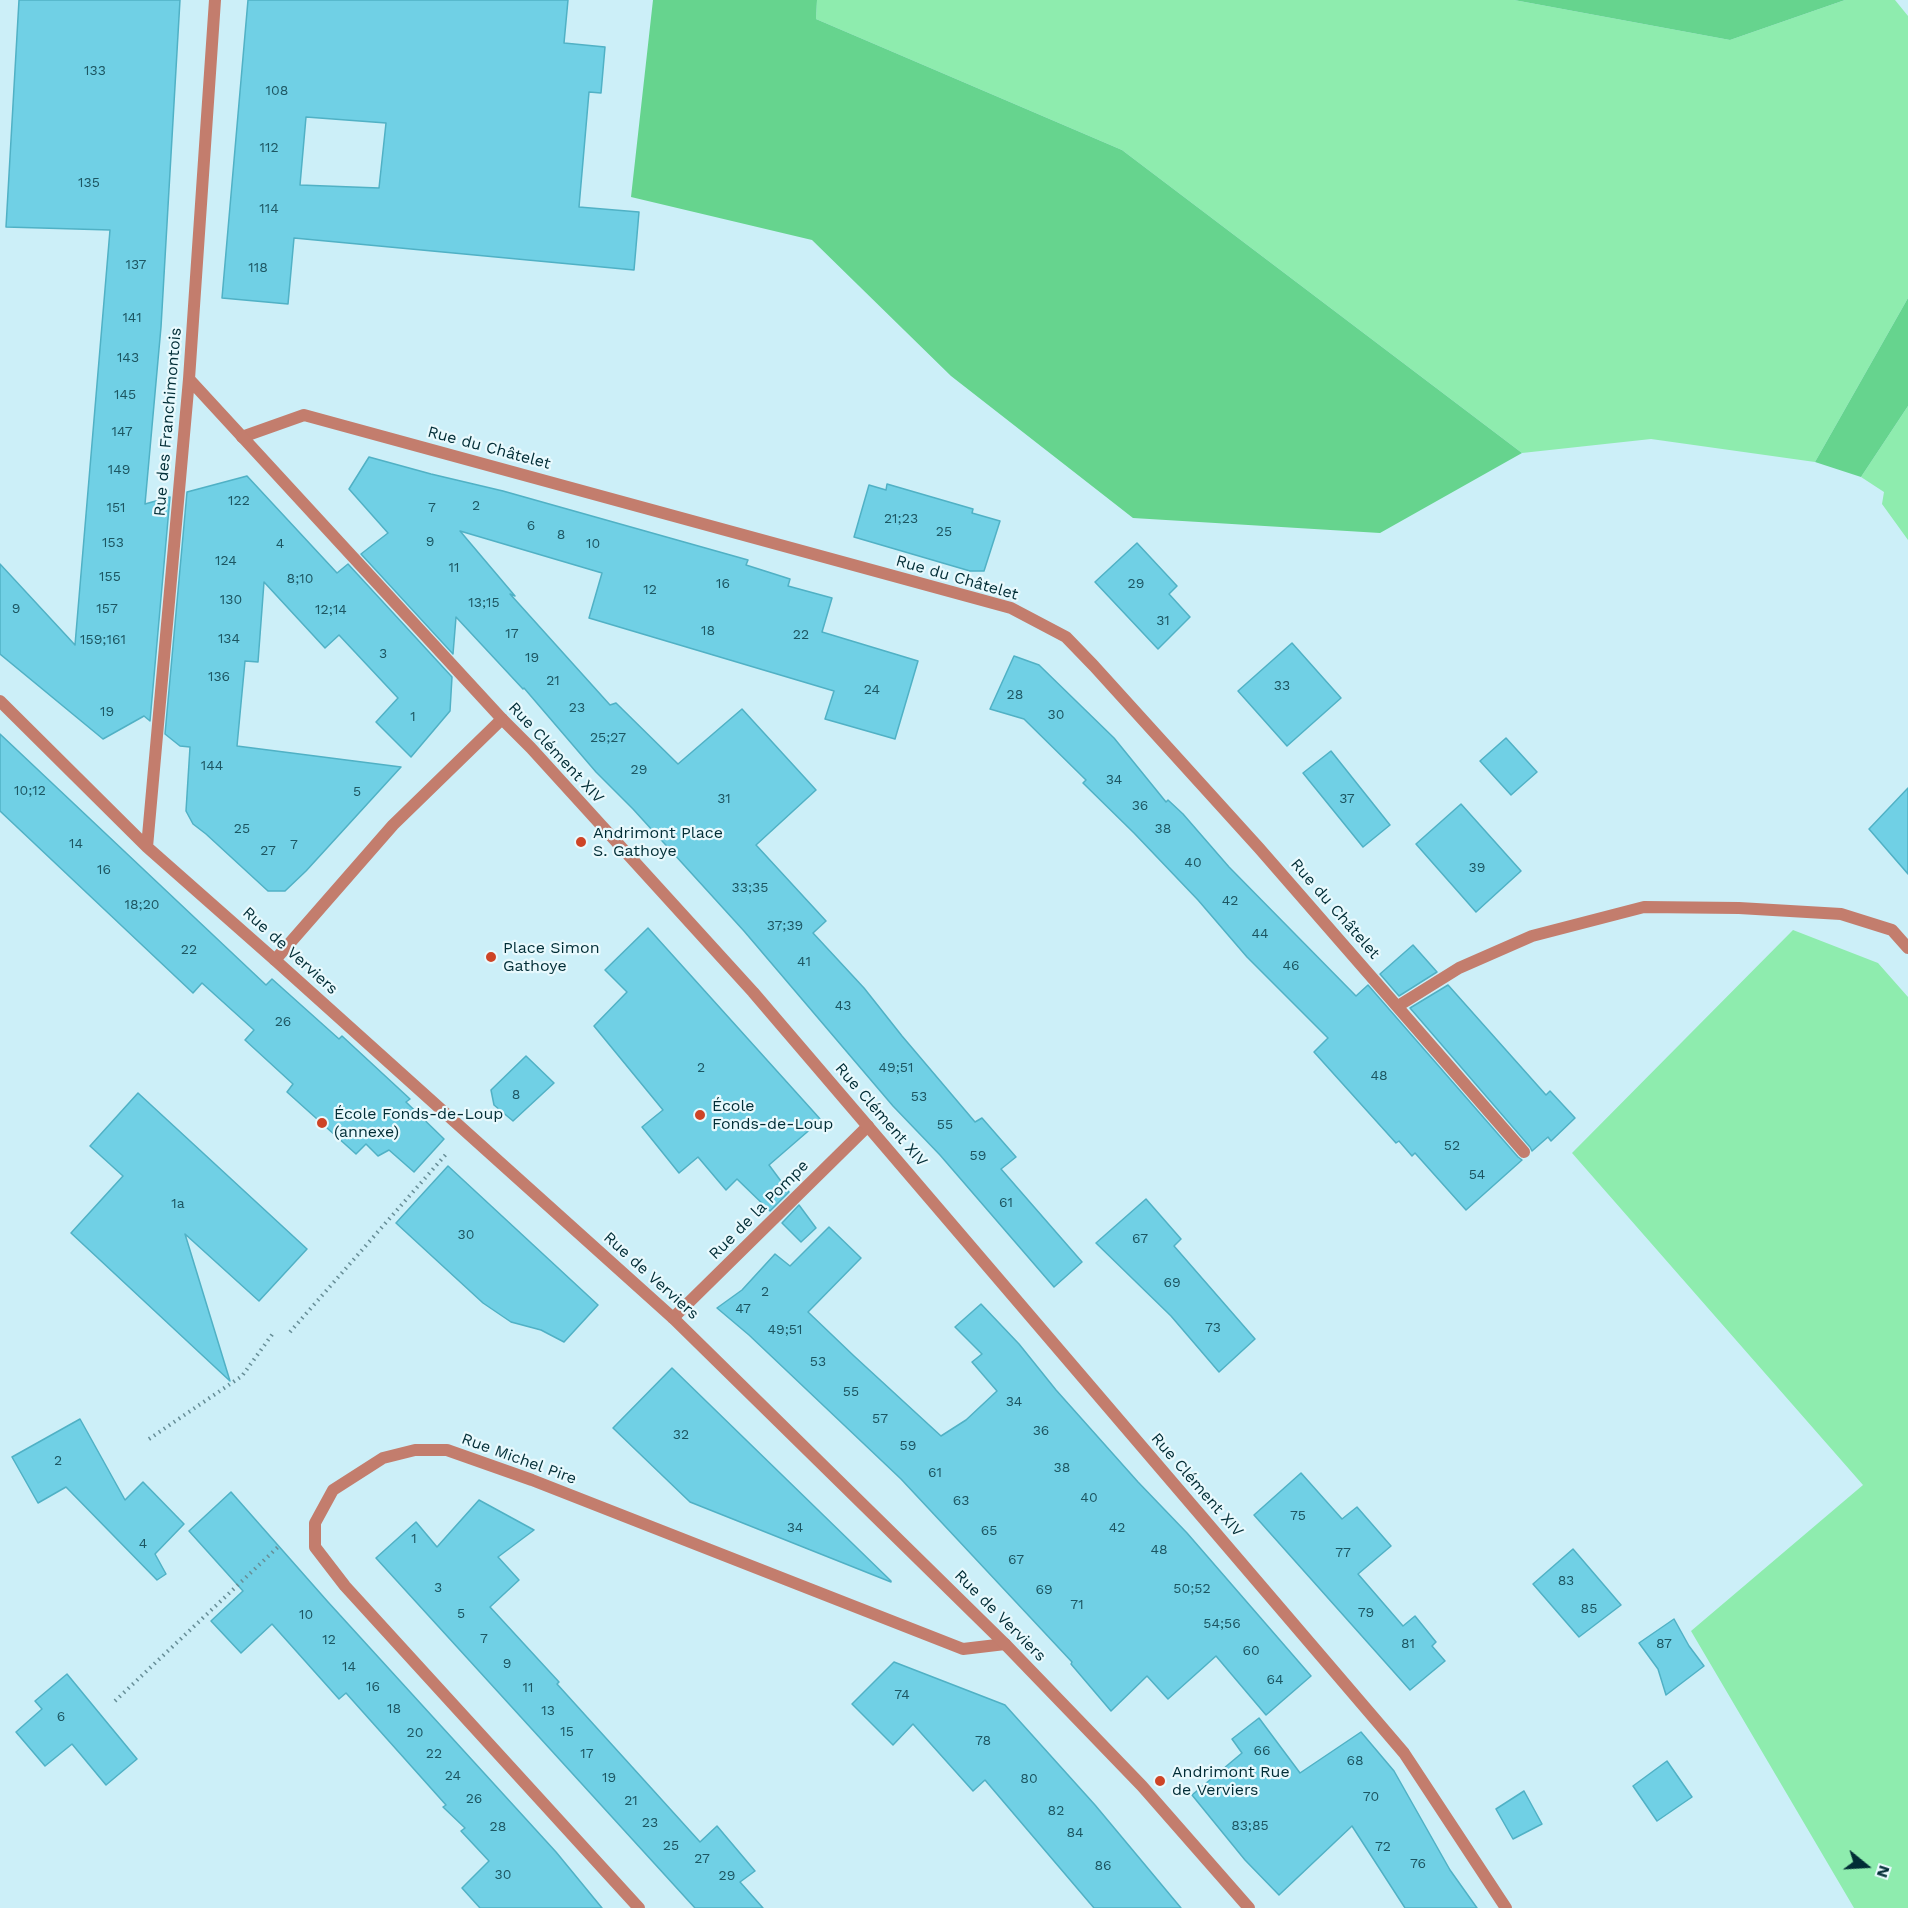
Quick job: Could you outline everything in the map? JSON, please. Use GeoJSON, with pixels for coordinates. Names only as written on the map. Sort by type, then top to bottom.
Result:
{"type":"FeatureCollection","features":[{"type":"Feature","properties":{"kind":"street","name":"Rue des Franchimontois"},"geometry":{"type":"LineString","coordinates":[[147,847],[189,379],[215,0]]}},
{"type":"Feature","properties":{"kind":"street","name":"Rue Clément XIV"},"geometry":{"type":"LineString","coordinates":[[189,379],[531,748],[753,992],[1404,1753],[1506,1908]]}},
{"type":"Feature","properties":{"kind":"street","name":"Rue du Châtelet"},"geometry":{"type":"LineString","coordinates":[[242,437],[304,415],[1011,608],[1066,637],[1251,839],[1524,1152]]}},
{"type":"Feature","properties":{"kind":"street","name":"Rue de Verviers"},"geometry":{"type":"LineString","coordinates":[[0,701],[147,847],[674,1318],[1005,1644],[1142,1786],[1249,1908]]}},
{"type":"Feature","properties":{"kind":"street"},"geometry":{"type":"LineString","coordinates":[[275,960],[393,825],[502,719]]}},
{"type":"Feature","properties":{"kind":"street"},"geometry":{"type":"LineString","coordinates":[[1398,1006],[1459,968],[1532,936],[1644,907],[1739,908],[1841,914],[1892,930],[1908,948]]}},
{"type":"Feature","properties":{"kind":"street","name":"Rue de la Pompe"},"geometry":{"type":"LineString","coordinates":[[674,1318],[868,1126]]}},
{"type":"Feature","properties":{"kind":"street","name":"Rue Michel Pire"},"geometry":{"type":"LineString","coordinates":[[639,1908],[345,1586],[315,1547],[315,1523],[333,1491],[383,1458],[415,1450],[447,1450],[532,1480],[963,1648],[1005,1644]]}},
{"type":"Feature","properties":{"kind":"path"},"geometry":{"type":"LineString","coordinates":[[290,1332],[440,1162]]}},
{"type":"Feature","properties":{"kind":"path"},"geometry":{"type":"LineString","coordinates":[[149,1439],[242,1376],[274,1332]]}},
{"type":"Feature","properties":{"kind":"path"},"geometry":{"type":"LineString","coordinates":[[115,1701],[278,1547]]}},
{"type":"Feature","properties":{"kind":"green space"},"geometry":{"type":"Polygon","coordinates":[[[653,0],[817,0],[816,19],[1122,150],[1522,453],[1380,533],[1133,518],[951,376],[812,240],[631,197],[653,0]]]}},
{"type":"Feature","properties":{"kind":"green space"},"geometry":{"type":"Polygon","coordinates":[[[817,0],[1514,0],[1730,40],[1845,0],[1895,0],[1908,16],[1908,298],[1815,462],[1651,439],[1522,453],[1122,150],[816,19],[817,0]]]}},
{"type":"Feature","properties":{"kind":"green space"},"geometry":{"type":"Polygon","coordinates":[[[1514,0],[1845,0],[1730,40],[1514,0]]]}},
{"type":"Feature","properties":{"kind":"green space"},"geometry":{"type":"Polygon","coordinates":[[[1908,298],[1908,406],[1861,477],[1815,462],[1908,298]]]}},
{"type":"Feature","properties":{"kind":"green space"},"geometry":{"type":"Polygon","coordinates":[[[1908,406],[1908,540],[1882,504],[1884,492],[1861,477],[1908,406]]]}},
{"type":"Feature","properties":{"kind":"green space"},"geometry":{"type":"Polygon","coordinates":[[[1793,930],[1878,963],[1908,997],[1908,1908],[1854,1908],[1691,1631],[1863,1485],[1572,1153],[1793,930]]]}},
{"type":"Feature","properties":{"kind":"building"},"geometry":{"type":"Polygon","coordinates":[[[19,0],[180,0],[161,327],[145,504],[170,497],[150,721],[144,716],[103,739],[0,654],[0,564],[75,645],[110,230],[6,227],[19,0]]]}},
{"type":"Feature","properties":{"kind":"building"},"geometry":{"type":"Polygon","coordinates":[[[248,0],[568,0],[564,43],[605,47],[601,93],[589,92],[579,207],[639,212],[634,270],[294,238],[288,304],[222,298],[248,0]],[[306,117],[300,185],[379,188],[386,123],[306,117]]]}},
{"type":"Feature","properties":{"kind":"building"},"geometry":{"type":"Polygon","coordinates":[[[369,457],[503,491],[748,560],[746,565],[790,579],[788,586],[832,598],[822,632],[918,661],[895,739],[825,719],[834,691],[589,618],[602,573],[460,531],[515,596],[510,594],[610,705],[616,703],[678,764],[742,709],[816,790],[756,845],[826,921],[813,933],[864,988],[975,1122],[982,1118],[1016,1157],[1001,1169],[1082,1262],[1054,1287],[940,1155],[893,1106],[744,931],[633,809],[596,772],[524,688],[456,617],[453,654],[361,554],[388,533],[349,489],[369,457]]]}},
{"type":"Feature","properties":{"kind":"building"},"geometry":{"type":"Polygon","coordinates":[[[247,476],[337,573],[348,564],[452,677],[450,711],[411,757],[376,722],[398,698],[339,635],[325,648],[264,582],[258,662],[245,661],[237,746],[401,767],[285,891],[268,891],[193,824],[186,811],[190,747],[180,746],[165,734],[187,492],[247,476]]]}},
{"type":"Feature","properties":{"kind":"building"},"geometry":{"type":"Polygon","coordinates":[[[887,484],[973,509],[972,513],[1000,521],[984,571],[970,571],[854,537],[869,485],[886,490],[887,484]]]}},
{"type":"Feature","properties":{"kind":"building"},"geometry":{"type":"Polygon","coordinates":[[[1137,543],[1177,586],[1169,594],[1190,617],[1158,649],[1095,582],[1137,543]]]}},
{"type":"Feature","properties":{"kind":"building"},"geometry":{"type":"Polygon","coordinates":[[[1292,643],[1341,698],[1287,746],[1238,691],[1292,643]]]}},
{"type":"Feature","properties":{"kind":"building"},"geometry":{"type":"Polygon","coordinates":[[[1014,656],[1039,665],[1114,738],[1166,802],[1168,800],[1183,814],[1229,867],[1356,996],[1368,985],[1522,1160],[1466,1210],[1415,1153],[1412,1156],[1399,1141],[1396,1143],[1314,1052],[1328,1038],[1247,957],[1198,900],[1083,783],[1086,780],[1024,719],[990,709],[1014,656]]]}},
{"type":"Feature","properties":{"kind":"building"},"geometry":{"type":"Polygon","coordinates":[[[0,734],[266,985],[272,979],[339,1039],[342,1036],[410,1099],[406,1102],[444,1139],[414,1172],[389,1150],[378,1156],[366,1144],[356,1154],[287,1092],[293,1084],[245,1040],[254,1030],[202,983],[193,993],[0,811],[0,734]]]}},
{"type":"Feature","properties":{"kind":"building"},"geometry":{"type":"Polygon","coordinates":[[[1506,738],[1537,772],[1511,795],[1480,761],[1506,738]]]}},
{"type":"Feature","properties":{"kind":"building"},"geometry":{"type":"Polygon","coordinates":[[[1331,751],[1390,825],[1363,847],[1303,773],[1331,751]]]}},
{"type":"Feature","properties":{"kind":"building"},"geometry":{"type":"Polygon","coordinates":[[[1908,788],[1908,874],[1869,829],[1908,788]]]}},
{"type":"Feature","properties":{"kind":"building"},"geometry":{"type":"Polygon","coordinates":[[[1461,804],[1521,871],[1476,912],[1416,844],[1461,804]]]}},
{"type":"Feature","properties":{"kind":"building","name":"École Fonds-de-Loup"},"geometry":{"type":"Polygon","coordinates":[[[648,928],[821,1120],[769,1165],[789,1192],[770,1211],[737,1179],[726,1190],[698,1157],[679,1173],[642,1127],[663,1110],[594,1026],[627,992],[605,970],[648,928]]]}},
{"type":"Feature","properties":{"kind":"building"},"geometry":{"type":"Polygon","coordinates":[[[1413,945],[1437,972],[1399,996],[1380,974],[1413,945]]]}},
{"type":"Feature","properties":{"kind":"building"},"geometry":{"type":"Polygon","coordinates":[[[1448,985],[1546,1095],[1550,1091],[1575,1118],[1551,1141],[1548,1137],[1532,1151],[1410,1008],[1448,985]]]}},
{"type":"Feature","properties":{"kind":"building"},"geometry":{"type":"Polygon","coordinates":[[[526,1056],[554,1083],[513,1121],[494,1105],[491,1090],[526,1056]]]}},
{"type":"Feature","properties":{"kind":"building"},"geometry":{"type":"Polygon","coordinates":[[[138,1093],[307,1249],[259,1301],[185,1234],[230,1381],[71,1233],[123,1176],[90,1146],[138,1093]]]}},
{"type":"Feature","properties":{"kind":"building"},"geometry":{"type":"Polygon","coordinates":[[[448,1166],[598,1305],[564,1342],[541,1330],[511,1322],[483,1303],[396,1223],[448,1166]]]}},
{"type":"Feature","properties":{"kind":"building"},"geometry":{"type":"Polygon","coordinates":[[[1146,1199],[1181,1239],[1174,1246],[1255,1339],[1219,1372],[1171,1316],[1096,1243],[1146,1199]]]}},
{"type":"Feature","properties":{"kind":"building"},"geometry":{"type":"Polygon","coordinates":[[[799,1205],[816,1228],[801,1242],[782,1223],[799,1205]]]}},
{"type":"Feature","properties":{"kind":"building"},"geometry":{"type":"Polygon","coordinates":[[[829,1227],[861,1258],[808,1312],[854,1356],[941,1436],[966,1420],[997,1391],[972,1362],[982,1354],[955,1327],[981,1304],[1019,1344],[1056,1390],[1138,1482],[1187,1533],[1311,1676],[1266,1715],[1216,1656],[1168,1699],[1147,1676],[1111,1711],[1071,1664],[1072,1662],[901,1479],[749,1335],[717,1308],[742,1290],[775,1254],[790,1266],[829,1227]]]}},
{"type":"Feature","properties":{"kind":"building"},"geometry":{"type":"Polygon","coordinates":[[[672,1368],[891,1582],[690,1502],[613,1428],[672,1368]]]}},
{"type":"Feature","properties":{"kind":"building"},"geometry":{"type":"Polygon","coordinates":[[[80,1419],[125,1500],[143,1482],[184,1524],[155,1554],[166,1574],[157,1580],[66,1487],[38,1503],[12,1457],[80,1419]]]}},
{"type":"Feature","properties":{"kind":"building"},"geometry":{"type":"Polygon","coordinates":[[[1301,1473],[1342,1519],[1357,1507],[1391,1546],[1358,1574],[1403,1626],[1415,1616],[1436,1642],[1432,1646],[1445,1661],[1410,1690],[1254,1515],[1301,1473]]]}},
{"type":"Feature","properties":{"kind":"building"},"geometry":{"type":"Polygon","coordinates":[[[231,1492],[556,1852],[602,1908],[480,1908],[462,1888],[489,1861],[461,1831],[465,1828],[443,1807],[446,1805],[346,1693],[339,1699],[272,1624],[241,1653],[211,1621],[243,1591],[189,1531],[231,1492]]]}},
{"type":"Feature","properties":{"kind":"building"},"geometry":{"type":"Polygon","coordinates":[[[479,1500],[534,1530],[498,1557],[519,1580],[490,1607],[700,1842],[717,1826],[755,1871],[740,1882],[763,1908],[695,1908],[376,1558],[416,1522],[437,1547],[479,1500]]]}},
{"type":"Feature","properties":{"kind":"building"},"geometry":{"type":"Polygon","coordinates":[[[1573,1549],[1621,1605],[1579,1637],[1533,1584],[1573,1549]]]}},
{"type":"Feature","properties":{"kind":"building"},"geometry":{"type":"Polygon","coordinates":[[[1674,1619],[1689,1646],[1704,1666],[1666,1695],[1658,1669],[1639,1643],[1674,1619]]]}},
{"type":"Feature","properties":{"kind":"building"},"geometry":{"type":"Polygon","coordinates":[[[894,1662],[1005,1705],[1095,1805],[1181,1908],[1094,1908],[985,1780],[973,1791],[913,1724],[893,1745],[852,1704],[894,1662]]]}},
{"type":"Feature","properties":{"kind":"building"},"geometry":{"type":"Polygon","coordinates":[[[67,1674],[137,1759],[106,1785],[72,1744],[45,1766],[16,1732],[42,1709],[35,1701],[67,1674]]]}},
{"type":"Feature","properties":{"kind":"building"},"geometry":{"type":"Polygon","coordinates":[[[1259,1718],[1300,1773],[1361,1732],[1394,1771],[1450,1870],[1477,1908],[1405,1908],[1352,1826],[1279,1895],[1245,1860],[1192,1795],[1242,1753],[1232,1739],[1259,1718]]]}},
{"type":"Feature","properties":{"kind":"building"},"geometry":{"type":"Polygon","coordinates":[[[1667,1761],[1692,1797],[1657,1821],[1633,1786],[1667,1761]]]}},
{"type":"Feature","properties":{"kind":"building"},"geometry":{"type":"Polygon","coordinates":[[[1524,1791],[1542,1824],[1513,1839],[1496,1809],[1524,1791]]]}},
{"type":"Feature","properties":{"kind":"place","name":"Andrimont Place S. Gathoye"},"geometry":{"type":"Point","coordinates":[581,842]}},
{"type":"Feature","properties":{"kind":"place","name":"Place Simon Gathoye"},"geometry":{"type":"Point","coordinates":[491,957]}},
{"type":"Feature","properties":{"kind":"place","name":"École Fonds-de-Loup"},"geometry":{"type":"Point","coordinates":[700,1115]}},
{"type":"Feature","properties":{"kind":"place","name":"École Fonds-de-Loup (annexe)"},"geometry":{"type":"Point","coordinates":[322,1123]}},
{"type":"Feature","properties":{"kind":"place","name":"Andrimont Rue de Verviers"},"geometry":{"type":"Point","coordinates":[1160,1781]}}]}
